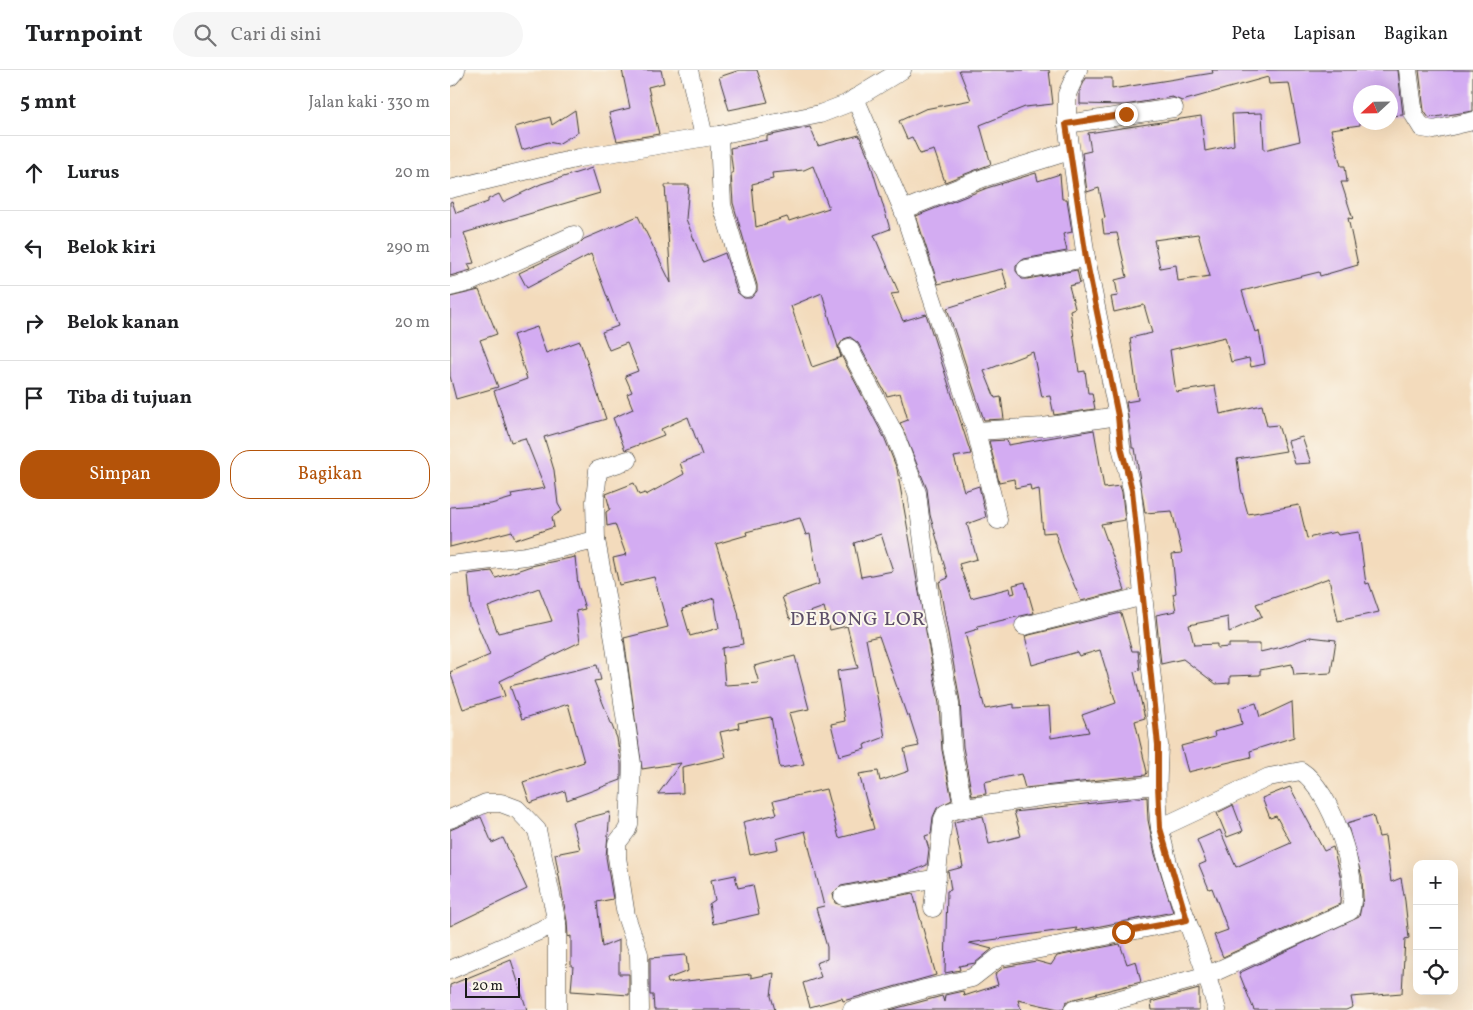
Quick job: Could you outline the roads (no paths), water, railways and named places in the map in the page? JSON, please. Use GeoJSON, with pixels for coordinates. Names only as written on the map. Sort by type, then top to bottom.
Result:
{"type":"FeatureCollection","features":[{"type":"Feature","properties":{"kind":"street"},"geometry":{"type":"LineString","coordinates":[[450,77],[456,70]]}},
{"type":"Feature","properties":{"kind":"street"},"geometry":{"type":"LineString","coordinates":[[689,70],[711,136],[722,205],[747,288]]}},
{"type":"Feature","properties":{"kind":"street"},"geometry":{"type":"LineString","coordinates":[[450,190],[579,158],[711,136],[820,114],[846,104],[902,70]]}},
{"type":"Feature","properties":{"kind":"street"},"geometry":{"type":"LineString","coordinates":[[1078,70],[1066,94],[1066,124],[1086,258],[1118,416],[1121,447],[1132,490],[1158,745],[1160,828],[1187,920],[1208,975],[1217,1010]]}},
{"type":"Feature","properties":{"kind":"street"},"geometry":{"type":"LineString","coordinates":[[1408,70],[1414,115],[1422,128],[1434,130],[1473,121]]}},
{"type":"Feature","properties":{"kind":"street"},"geometry":{"type":"LineString","coordinates":[[855,98],[903,210],[976,431],[998,520]]}},
{"type":"Feature","properties":{"kind":"street"},"geometry":{"type":"LineString","coordinates":[[1066,124],[1174,108]]}},
{"type":"Feature","properties":{"kind":"street"},"geometry":{"type":"LineString","coordinates":[[903,210],[983,178],[1070,151]]}},
{"type":"Feature","properties":{"kind":"street"},"geometry":{"type":"LineString","coordinates":[[450,286],[470,282],[574,235]]}},
{"type":"Feature","properties":{"kind":"street"},"geometry":{"type":"LineString","coordinates":[[1026,269],[1086,258]]}},
{"type":"Feature","properties":{"kind":"street"},"geometry":{"type":"LineString","coordinates":[[849,348],[895,435],[917,492],[931,607],[950,704],[952,748],[964,808]]}},
{"type":"Feature","properties":{"kind":"street"},"geometry":{"type":"LineString","coordinates":[[976,431],[1043,427],[1118,416]]}},
{"type":"Feature","properties":{"kind":"street"},"geometry":{"type":"LineString","coordinates":[[628,460],[598,470],[594,501],[596,540],[614,640],[632,764],[628,824],[627,830],[617,843],[617,857],[626,916],[639,954],[640,1010]]}},
{"type":"Feature","properties":{"kind":"street"},"geometry":{"type":"LineString","coordinates":[[450,564],[526,556],[596,540]]}},
{"type":"Feature","properties":{"kind":"street"},"geometry":{"type":"LineString","coordinates":[[1024,626],[1144,596]]}},
{"type":"Feature","properties":{"kind":"street"},"geometry":{"type":"LineString","coordinates":[[1073,1010],[1106,1004],[1208,975],[1350,911],[1353,904],[1352,875],[1329,809],[1309,776],[1301,771],[1270,777],[1160,828]]}},
{"type":"Feature","properties":{"kind":"street"},"geometry":{"type":"LineString","coordinates":[[934,908],[943,819],[946,812],[1047,796],[1158,785]]}},
{"type":"Feature","properties":{"kind":"street"},"geometry":{"type":"LineString","coordinates":[[450,819],[486,802],[501,803],[517,809],[536,830],[557,923],[557,1010]]}},
{"type":"Feature","properties":{"kind":"street"},"geometry":{"type":"LineString","coordinates":[[843,896],[937,878]]}},
{"type":"Feature","properties":{"kind":"street"},"geometry":{"type":"LineString","coordinates":[[852,1010],[925,988],[972,978],[999,957],[1187,920]]}},
{"type":"Feature","properties":{"kind":"street"},"geometry":{"type":"LineString","coordinates":[[450,970],[557,923]]}},
{"type":"Feature","properties":{"kind":"district","name":"DEBONG LOR"},"geometry":{"type":"Point","coordinates":[858,620]}}]}
